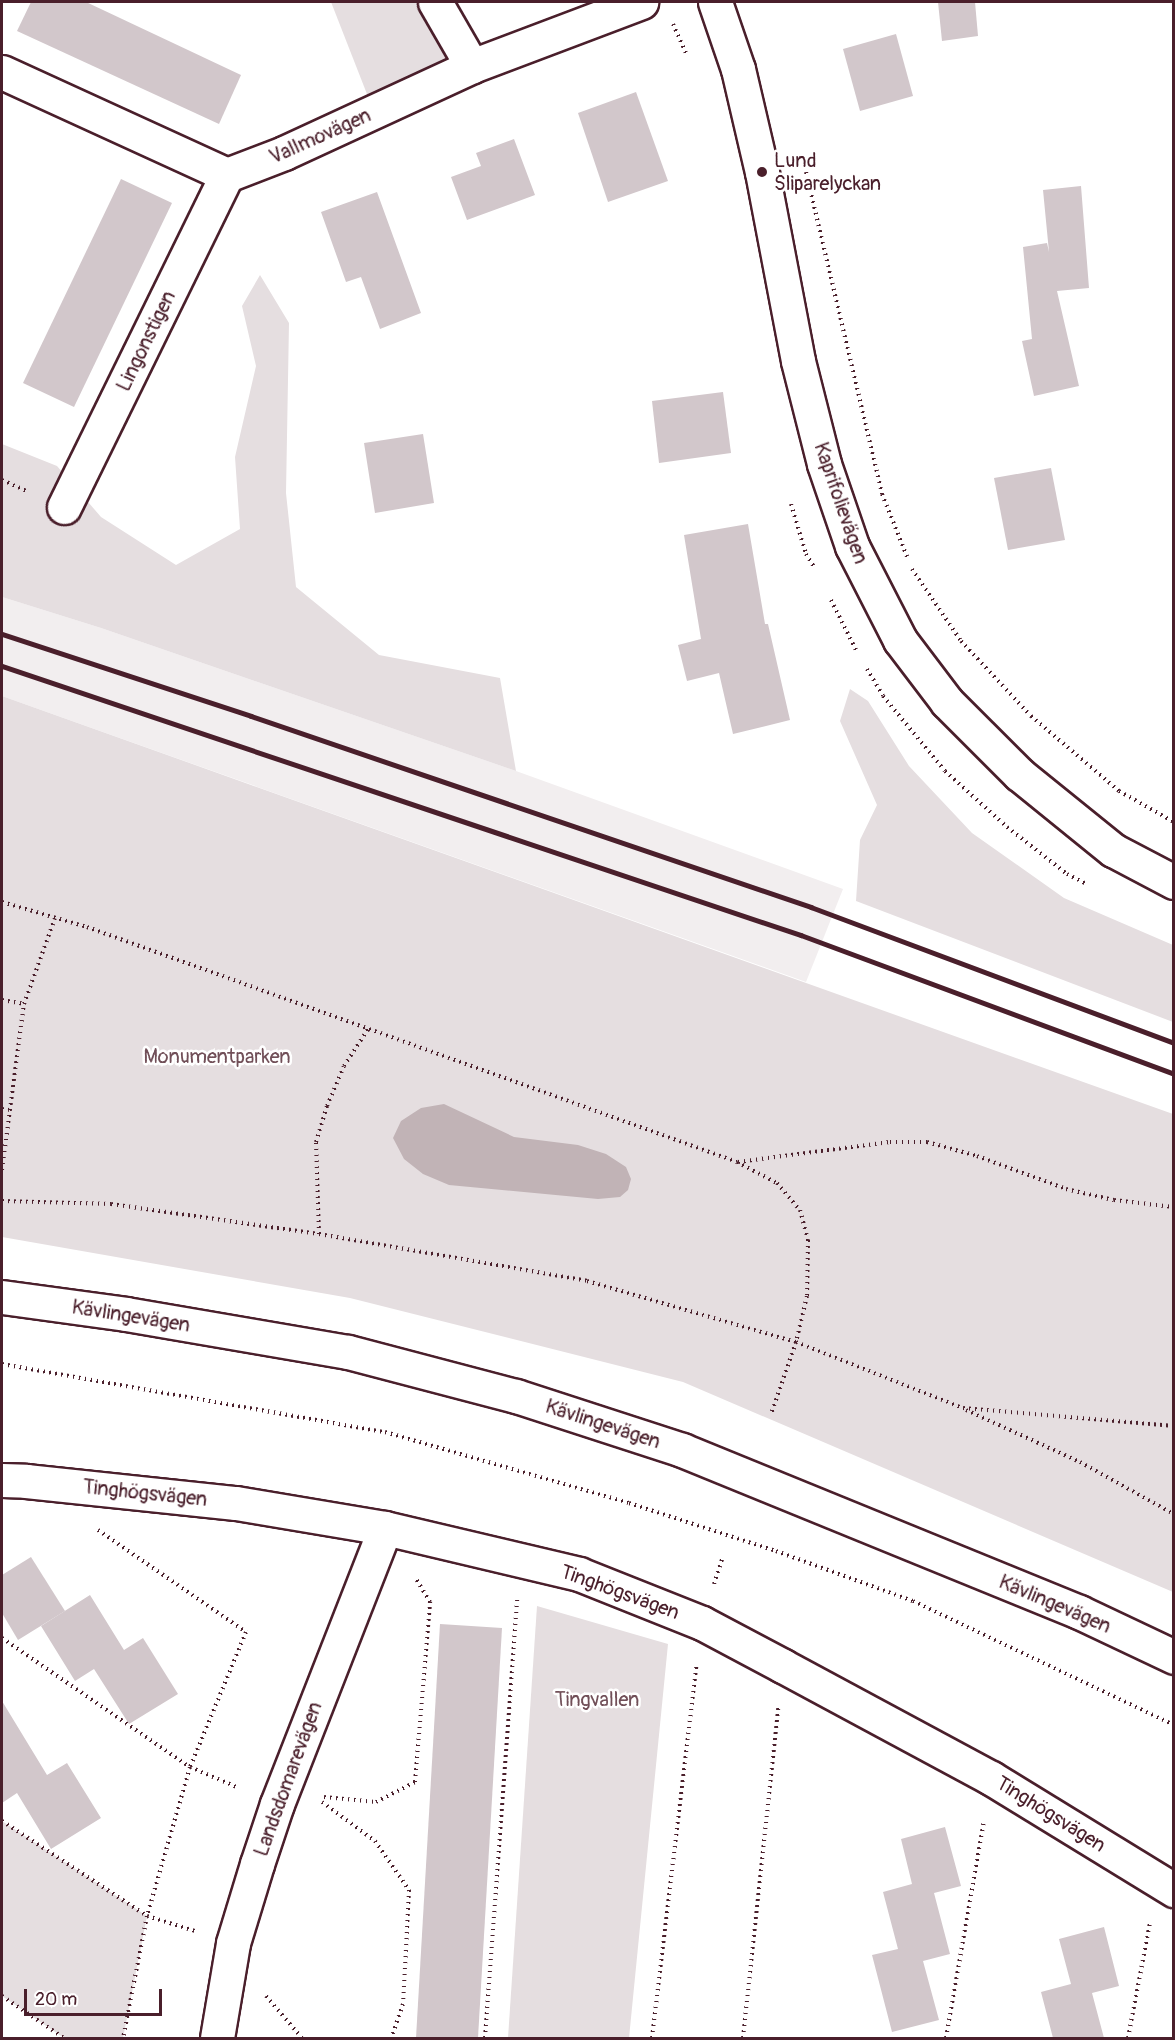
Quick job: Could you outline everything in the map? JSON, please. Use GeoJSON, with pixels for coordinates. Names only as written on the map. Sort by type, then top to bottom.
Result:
{"type":"FeatureCollection","features":[{"type":"Feature","properties":{"kind":"street"},"geometry":{"type":"LineString","coordinates":[[435,2],[472,66]]}},
{"type":"Feature","properties":{"kind":"street","name":"Vallmovägen"},"geometry":{"type":"LineString","coordinates":[[227,175],[284,153],[472,66],[641,2]]}},
{"type":"Feature","properties":{"kind":"street","name":"Kaprifolievägen"},"geometry":{"type":"LineString","coordinates":[[715,2],[738,69],[757,149],[798,361],[824,464],[852,546],[900,640],[947,702],[1019,774],[1113,850],[1173,882]]}},
{"type":"Feature","properties":{"kind":"street"},"geometry":{"type":"LineString","coordinates":[[2,72],[227,175]]}},
{"type":"Feature","properties":{"kind":"street","name":"Lingonstigen"},"geometry":{"type":"LineString","coordinates":[[64,507],[227,175]]}},
{"type":"Feature","properties":{"kind":"street","name":"Kävlingevägen"},"geometry":{"type":"LineString","coordinates":[[2,1297],[126,1314],[348,1352],[516,1396],[682,1450],[1079,1612],[1173,1657]]}},
{"type":"Feature","properties":{"kind":"street","name":"Tinghögsvägen"},"geometry":{"type":"LineString","coordinates":[[2,1480],[26,1480],[236,1503],[385,1528],[579,1574],[702,1623],[783,1665],[991,1778],[1166,1886]]}},
{"type":"Feature","properties":{"kind":"street","name":"Landsdomarevägen"},"geometry":{"type":"LineString","coordinates":[[217,2038],[233,1943],[277,1804],[385,1528]]}},
{"type":"Feature","properties":{"kind":"path"},"geometry":{"type":"LineString","coordinates":[[806,170],[882,494],[911,566],[961,641],[1031,716],[1119,790],[1173,822]]}},
{"type":"Feature","properties":{"kind":"path"},"geometry":{"type":"LineString","coordinates":[[2,902],[56,918],[737,1162],[777,1183],[800,1210],[808,1240],[807,1296],[796,1342],[771,1414]]}},
{"type":"Feature","properties":{"kind":"path"},"geometry":{"type":"LineString","coordinates":[[2,1170],[24,1004],[56,918]]}},
{"type":"Feature","properties":{"kind":"path"},"geometry":{"type":"LineString","coordinates":[[2,1000],[24,1004]]}},
{"type":"Feature","properties":{"kind":"path"},"geometry":{"type":"LineString","coordinates":[[320,1234],[316,1143],[327,1106],[340,1076],[368,1029]]}},
{"type":"Feature","properties":{"kind":"path"},"geometry":{"type":"LineString","coordinates":[[2,1109],[9,1110]]}},
{"type":"Feature","properties":{"kind":"path"},"geometry":{"type":"LineString","coordinates":[[737,1162],[890,1142],[927,1142],[977,1156],[1066,1189],[1114,1200],[1173,1207]]}},
{"type":"Feature","properties":{"kind":"path"},"geometry":{"type":"LineString","coordinates":[[2,1201],[111,1204],[320,1234],[587,1281],[796,1342],[963,1408],[1080,1462],[1173,1514]]}},
{"type":"Feature","properties":{"kind":"path"},"geometry":{"type":"LineString","coordinates":[[2,1364],[386,1432],[629,1503],[776,1551],[913,1601],[1173,1725]]}},
{"type":"Feature","properties":{"kind":"path"},"geometry":{"type":"LineString","coordinates":[[963,1408],[1173,1426]]}},
{"type":"Feature","properties":{"kind":"path"},"geometry":{"type":"LineString","coordinates":[[93,1527],[246,1632],[190,1767],[147,1916],[123,2038]]}},
{"type":"Feature","properties":{"kind":"path"},"geometry":{"type":"LineString","coordinates":[[652,2038],[702,1623],[723,1556]]}},
{"type":"Feature","properties":{"kind":"path"},"geometry":{"type":"LineString","coordinates":[[485,2038],[520,1560]]}},
{"type":"Feature","properties":{"kind":"path"},"geometry":{"type":"LineString","coordinates":[[391,2038],[403,2004],[409,1890],[375,1841],[314,1796],[376,1802],[415,1782],[430,1602],[414,1575]]}},
{"type":"Feature","properties":{"kind":"path"},"geometry":{"type":"LineString","coordinates":[[2,1638],[190,1767],[277,1804]]}},
{"type":"Feature","properties":{"kind":"path"},"geometry":{"type":"LineString","coordinates":[[744,2038],[783,1665]]}},
{"type":"Feature","properties":{"kind":"path"},"geometry":{"type":"LineString","coordinates":[[946,2038],[991,1778]]}},
{"type":"Feature","properties":{"kind":"path"},"geometry":{"type":"LineString","coordinates":[[2,1821],[147,1916],[233,1943]]}},
{"type":"Feature","properties":{"kind":"path"},"geometry":{"type":"LineString","coordinates":[[1128,2038],[1166,1886]]}},
{"type":"Feature","properties":{"kind":"path"},"geometry":{"type":"LineString","coordinates":[[261,1990],[302,2038]]}},
{"type":"Feature","properties":{"kind":"path"},"geometry":{"type":"LineString","coordinates":[[2,1996],[64,2038]]}},
{"type":"Feature","properties":{"kind":"shaded area"},"geometry":{"type":"Polygon","coordinates":[[[2,597],[101,628],[516,771],[843,889],[806,982],[2,696],[2,597]]]}},
{"type":"Feature","properties":{"kind":"shaded area"},"geometry":{"type":"Polygon","coordinates":[[[444,1104],[514,1137],[578,1145],[606,1154],[626,1167],[631,1179],[628,1190],[620,1197],[598,1199],[449,1185],[423,1174],[404,1159],[393,1138],[401,1121],[421,1108],[444,1104]]]}},
{"type":"Feature","properties":{"kind":"green space"},"geometry":{"type":"Polygon","coordinates":[[[331,2],[435,2],[472,66],[374,112],[331,2]]]}},
{"type":"Feature","properties":{"kind":"green space"},"geometry":{"type":"Polygon","coordinates":[[[260,275],[289,323],[286,493],[296,587],[379,655],[500,678],[516,771],[101,628],[2,597],[2,444],[57,466],[101,517],[176,565],[240,529],[235,457],[256,366],[242,306],[260,275]]]}},
{"type":"Feature","properties":{"kind":"green space"},"geometry":{"type":"Polygon","coordinates":[[[850,689],[868,701],[909,766],[972,833],[1064,898],[1173,945],[1173,1022],[856,901],[860,840],[877,805],[840,721],[850,689]]]}},
{"type":"Feature","properties":{"kind":"green space","name":"Monumentparken"},"geometry":{"type":"Polygon","coordinates":[[[2,696],[1173,1114],[1173,1592],[683,1382],[350,1298],[2,1237],[2,696]]]}},
{"type":"Feature","properties":{"kind":"green space","name":"Tingvallen"},"geometry":{"type":"Polygon","coordinates":[[[537,1606],[668,1644],[629,2038],[508,2038],[537,1606]]]}},
{"type":"Feature","properties":{"kind":"green space"},"geometry":{"type":"Polygon","coordinates":[[[2,1821],[147,1916],[123,2038],[64,2038],[2,1996],[2,1821]]]}},
{"type":"Feature","properties":{"kind":"building"},"geometry":{"type":"Polygon","coordinates":[[[31,2],[86,2],[241,75],[219,124],[17,31],[31,2]]]}},
{"type":"Feature","properties":{"kind":"building"},"geometry":{"type":"Polygon","coordinates":[[[938,2],[975,2],[978,36],[942,41],[938,2]]]}},
{"type":"Feature","properties":{"kind":"building"},"geometry":{"type":"Polygon","coordinates":[[[896,34],[913,96],[860,111],[843,49],[896,34]]]}},
{"type":"Feature","properties":{"kind":"building"},"geometry":{"type":"Polygon","coordinates":[[[636,92],[668,181],[608,202],[578,113],[636,92]]]}},
{"type":"Feature","properties":{"kind":"building"},"geometry":{"type":"Polygon","coordinates":[[[514,139],[535,195],[467,220],[451,177],[481,166],[476,153],[514,139]]]}},
{"type":"Feature","properties":{"kind":"building"},"geometry":{"type":"Polygon","coordinates":[[[121,179],[172,203],[74,407],[23,383],[121,179]]]}},
{"type":"Feature","properties":{"kind":"building"},"geometry":{"type":"Polygon","coordinates":[[[1081,186],[1089,288],[1057,291],[1079,386],[1034,396],[1022,341],[1032,339],[1023,247],[1047,243],[1049,252],[1043,190],[1081,186]]]}},
{"type":"Feature","properties":{"kind":"building"},"geometry":{"type":"Polygon","coordinates":[[[377,192],[421,313],[380,329],[361,277],[346,282],[321,212],[377,192]]]}},
{"type":"Feature","properties":{"kind":"building"},"geometry":{"type":"Polygon","coordinates":[[[723,392],[731,453],[659,463],[652,401],[723,392]]]}},
{"type":"Feature","properties":{"kind":"building"},"geometry":{"type":"Polygon","coordinates":[[[423,434],[434,503],[375,513],[364,443],[423,434]]]}},
{"type":"Feature","properties":{"kind":"building"},"geometry":{"type":"Polygon","coordinates":[[[1051,468],[1065,540],[1008,550],[994,478],[1051,468]]]}},
{"type":"Feature","properties":{"kind":"building"},"geometry":{"type":"Polygon","coordinates":[[[748,524],[765,624],[768,624],[790,720],[733,734],[719,673],[687,681],[678,645],[701,639],[684,535],[748,524]]]}},
{"type":"Feature","properties":{"kind":"building"},"geometry":{"type":"Polygon","coordinates":[[[31,1557],[65,1611],[18,1640],[2,1613],[2,1575],[31,1557]]]}},
{"type":"Feature","properties":{"kind":"building"},"geometry":{"type":"Polygon","coordinates":[[[90,1595],[124,1650],[143,1638],[178,1694],[129,1724],[94,1669],[75,1681],[41,1626],[90,1595]]]}},
{"type":"Feature","properties":{"kind":"building"},"geometry":{"type":"Polygon","coordinates":[[[440,1624],[502,1628],[478,2038],[416,2038],[440,1624]]]}},
{"type":"Feature","properties":{"kind":"building"},"geometry":{"type":"Polygon","coordinates":[[[2,1701],[47,1775],[67,1763],[101,1818],[51,1849],[17,1793],[2,1803],[2,1701]]]}},
{"type":"Feature","properties":{"kind":"building"},"geometry":{"type":"Polygon","coordinates":[[[945,1827],[961,1886],[934,1893],[950,1954],[923,1961],[939,2020],[892,2032],[872,1955],[898,1949],[883,1892],[912,1884],[901,1839],[945,1827]]]}},
{"type":"Feature","properties":{"kind":"building"},"geometry":{"type":"Polygon","coordinates":[[[1104,1927],[1119,1986],[1092,1993],[1104,2038],[1053,2038],[1041,1992],[1071,1984],[1059,1939],[1104,1927]]]}},
{"type":"Feature","properties":{"kind":"railway"},"geometry":{"type":"LineString","coordinates":[[2,634],[251,716],[811,907],[1174,1043]]}},
{"type":"Feature","properties":{"kind":"railway"},"geometry":{"type":"LineString","coordinates":[[2,666],[801,935],[1174,1074]]}},
{"type":"Feature","properties":{"kind":"place","name":"Lund Sliparelyckan"},"geometry":{"type":"Point","coordinates":[762,172]}}]}
